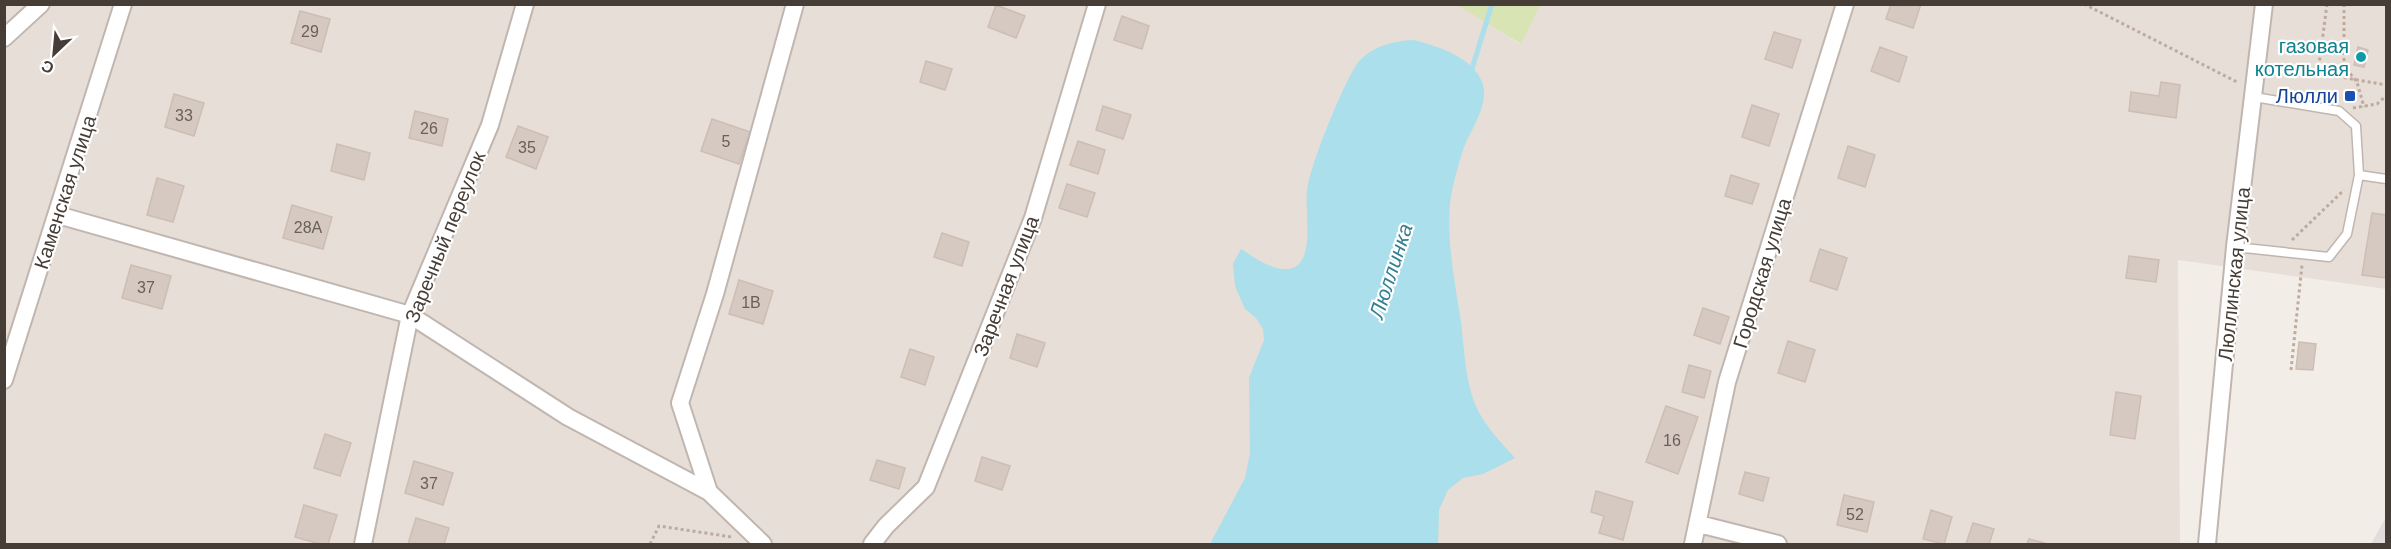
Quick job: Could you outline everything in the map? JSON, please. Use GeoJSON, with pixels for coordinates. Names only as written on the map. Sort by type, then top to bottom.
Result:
{"type":"FeatureCollection","features":[{"type":"Feature","properties":{"kind":"street"},"geometry":{"type":"LineString","coordinates":[[4,38],[41,4]]}},
{"type":"Feature","properties":{"kind":"street","name":"Каменская улица"},"geometry":{"type":"LineString","coordinates":[[4,380],[123,4]]}},
{"type":"Feature","properties":{"kind":"street","name":"Заречный переулок"},"geometry":{"type":"LineString","coordinates":[[363,544],[410,315],[490,126],[525,4]]}},
{"type":"Feature","properties":{"kind":"street"},"geometry":{"type":"LineString","coordinates":[[709,492],[680,403],[715,294],[795,4]]}},
{"type":"Feature","properties":{"kind":"street","name":"Заречная улица"},"geometry":{"type":"LineString","coordinates":[[872,544],[886,526],[926,487],[1033,218],[1097,4]]}},
{"type":"Feature","properties":{"kind":"street","name":"Городская улица"},"geometry":{"type":"LineString","coordinates":[[1693,544],[1728,382],[1845,4]]}},
{"type":"Feature","properties":{"kind":"street","name":"Люллинская улица"},"geometry":{"type":"LineString","coordinates":[[2207,544],[2235,247],[2264,4]]}},
{"type":"Feature","properties":{"kind":"street"},"geometry":{"type":"LineString","coordinates":[[58,215],[410,315],[568,417],[709,492],[762,543]]}},
{"type":"Feature","properties":{"kind":"street"},"geometry":{"type":"LineString","coordinates":[[1699,524],[1778,544]]}},
{"type":"Feature","properties":{"kind":"lane"},"geometry":{"type":"LineString","coordinates":[[2235,247],[2329,256],[2347,234],[2359,175],[2356,126],[2339,111],[2254,94]]}},
{"type":"Feature","properties":{"kind":"lane"},"geometry":{"type":"LineString","coordinates":[[2359,175],[2386,179]]}},
{"type":"Feature","properties":{"kind":"path"},"geometry":{"type":"LineString","coordinates":[[2084,4],[2254,94]]}},
{"type":"Feature","properties":{"kind":"path"},"geometry":{"type":"LineString","coordinates":[[2326,4],[2318,72],[2386,86]]}},
{"type":"Feature","properties":{"kind":"path"},"geometry":{"type":"LineString","coordinates":[[2344,4],[2344,66],[2354,80],[2364,107]]}},
{"type":"Feature","properties":{"kind":"path"},"geometry":{"type":"LineString","coordinates":[[2339,111],[2378,105],[2386,96]]}},
{"type":"Feature","properties":{"kind":"path"},"geometry":{"type":"LineString","coordinates":[[2280,252],[2359,175]]}},
{"type":"Feature","properties":{"kind":"path"},"geometry":{"type":"LineString","coordinates":[[2291,370],[2303,254]]}},
{"type":"Feature","properties":{"kind":"path"},"geometry":{"type":"LineString","coordinates":[[650,544],[659,526],[762,543]]}},
{"type":"Feature","properties":{"kind":"shaded area"},"geometry":{"type":"Polygon","coordinates":[[[1457,4],[1520,44],[1540,4],[2386,5],[2386,289],[2178,260],[2180,544],[5,544],[4,5],[1457,4]]]}},
{"type":"Feature","properties":{"kind":"shaded area"},"geometry":{"type":"Polygon","coordinates":[[[2386,517],[2386,544],[2371,544],[2386,517]]]}},
{"type":"Feature","properties":{"kind":"green space"},"geometry":{"type":"Polygon","coordinates":[[[1540,4],[1521,44],[1457,5],[1540,4]]]}},
{"type":"Feature","properties":{"kind":"water"},"geometry":{"type":"Polygon","coordinates":[[[1414,40],[1453,54],[1471,65],[1482,82],[1484,90],[1482,107],[1464,147],[1453,186],[1449,218],[1451,254],[1470,390],[1476,407],[1486,423],[1515,458],[1483,474],[1463,478],[1448,490],[1439,510],[1438,544],[1210,544],[1245,478],[1250,453],[1249,378],[1264,340],[1263,329],[1256,318],[1245,309],[1235,286],[1233,264],[1241,249],[1269,266],[1285,269],[1299,264],[1306,249],[1307,192],[1313,165],[1351,74],[1363,58],[1376,49],[1390,43],[1414,40]]]}},
{"type":"Feature","properties":{"kind":"building"},"geometry":{"type":"Polygon","coordinates":[[[1891,4],[1921,4],[1913,28],[1886,19],[1891,4]]]}},
{"type":"Feature","properties":{"kind":"building"},"geometry":{"type":"Polygon","coordinates":[[[996,5],[1025,16],[1016,38],[988,27],[996,5]]]}},
{"type":"Feature","properties":{"kind":"building"},"geometry":{"type":"Polygon","coordinates":[[[300,11],[330,19],[321,52],[291,43],[300,11]]]}},
{"type":"Feature","properties":{"kind":"building"},"geometry":{"type":"Polygon","coordinates":[[[1122,16],[1149,26],[1142,49],[1114,40],[1122,16]]]}},
{"type":"Feature","properties":{"kind":"building"},"geometry":{"type":"Polygon","coordinates":[[[1774,32],[1801,40],[1792,68],[1765,59],[1774,32]]]}},
{"type":"Feature","properties":{"kind":"building"},"geometry":{"type":"Polygon","coordinates":[[[1880,47],[1907,57],[1899,82],[1871,71],[1880,47]]]}},
{"type":"Feature","properties":{"kind":"building","name":"газовая котельная"},"geometry":{"type":"Polygon","coordinates":[[[2358,47],[2368,50],[2364,67],[2354,65],[2358,47]]]}},
{"type":"Feature","properties":{"kind":"building"},"geometry":{"type":"Polygon","coordinates":[[[926,61],[952,69],[945,90],[920,82],[926,61]]]}},
{"type":"Feature","properties":{"kind":"building"},"geometry":{"type":"Polygon","coordinates":[[[2161,82],[2180,85],[2176,118],[2129,111],[2131,92],[2159,96],[2161,82]]]}},
{"type":"Feature","properties":{"kind":"building"},"geometry":{"type":"Polygon","coordinates":[[[174,94],[204,103],[194,136],[165,127],[174,94]]]}},
{"type":"Feature","properties":{"kind":"building"},"geometry":{"type":"Polygon","coordinates":[[[1752,105],[1779,114],[1769,146],[1742,137],[1752,105]]]}},
{"type":"Feature","properties":{"kind":"building"},"geometry":{"type":"Polygon","coordinates":[[[1103,106],[1131,115],[1123,139],[1096,130],[1103,106]]]}},
{"type":"Feature","properties":{"kind":"building"},"geometry":{"type":"Polygon","coordinates":[[[415,111],[448,119],[442,146],[409,138],[415,111]]]}},
{"type":"Feature","properties":{"kind":"building"},"geometry":{"type":"Polygon","coordinates":[[[712,119],[750,132],[739,164],[701,151],[712,119]]]}},
{"type":"Feature","properties":{"kind":"building"},"geometry":{"type":"Polygon","coordinates":[[[518,126],[548,137],[536,169],[506,157],[518,126]]]}},
{"type":"Feature","properties":{"kind":"building"},"geometry":{"type":"Polygon","coordinates":[[[1078,141],[1105,150],[1098,174],[1070,165],[1078,141]]]}},
{"type":"Feature","properties":{"kind":"building"},"geometry":{"type":"Polygon","coordinates":[[[337,144],[370,153],[364,180],[331,171],[337,144]]]}},
{"type":"Feature","properties":{"kind":"building"},"geometry":{"type":"Polygon","coordinates":[[[1848,146],[1875,155],[1865,187],[1838,178],[1848,146]]]}},
{"type":"Feature","properties":{"kind":"building"},"geometry":{"type":"Polygon","coordinates":[[[1731,175],[1759,184],[1752,204],[1725,196],[1731,175]]]}},
{"type":"Feature","properties":{"kind":"building"},"geometry":{"type":"Polygon","coordinates":[[[157,178],[184,186],[173,222],[147,215],[157,178]]]}},
{"type":"Feature","properties":{"kind":"building"},"geometry":{"type":"Polygon","coordinates":[[[1067,184],[1095,193],[1087,217],[1059,208],[1067,184]]]}},
{"type":"Feature","properties":{"kind":"building"},"geometry":{"type":"Polygon","coordinates":[[[292,205],[332,217],[323,249],[283,238],[292,205]]]}},
{"type":"Feature","properties":{"kind":"building"},"geometry":{"type":"Polygon","coordinates":[[[2372,213],[2386,215],[2386,278],[2362,275],[2372,213]]]}},
{"type":"Feature","properties":{"kind":"building"},"geometry":{"type":"Polygon","coordinates":[[[942,233],[969,242],[962,266],[934,257],[942,233]]]}},
{"type":"Feature","properties":{"kind":"building"},"geometry":{"type":"Polygon","coordinates":[[[1820,249],[1847,258],[1837,290],[1810,281],[1820,249]]]}},
{"type":"Feature","properties":{"kind":"building"},"geometry":{"type":"Polygon","coordinates":[[[2129,256],[2159,260],[2156,282],[2126,278],[2129,256]]]}},
{"type":"Feature","properties":{"kind":"building"},"geometry":{"type":"Polygon","coordinates":[[[131,265],[171,276],[162,309],[122,298],[131,265]]]}},
{"type":"Feature","properties":{"kind":"building"},"geometry":{"type":"Polygon","coordinates":[[[739,280],[773,291],[763,324],[729,314],[739,280]]]}},
{"type":"Feature","properties":{"kind":"building"},"geometry":{"type":"Polygon","coordinates":[[[1703,308],[1729,317],[1720,344],[1694,335],[1703,308]]]}},
{"type":"Feature","properties":{"kind":"building"},"geometry":{"type":"Polygon","coordinates":[[[1017,334],[1045,343],[1037,367],[1010,358],[1017,334]]]}},
{"type":"Feature","properties":{"kind":"building"},"geometry":{"type":"Polygon","coordinates":[[[1788,341],[1815,350],[1805,382],[1778,373],[1788,341]]]}},
{"type":"Feature","properties":{"kind":"building"},"geometry":{"type":"Polygon","coordinates":[[[2299,342],[2316,344],[2313,370],[2296,369],[2299,342]]]}},
{"type":"Feature","properties":{"kind":"building"},"geometry":{"type":"Polygon","coordinates":[[[910,349],[934,357],[925,385],[901,377],[910,349]]]}},
{"type":"Feature","properties":{"kind":"building"},"geometry":{"type":"Polygon","coordinates":[[[1689,365],[1711,371],[1704,398],[1682,392],[1689,365]]]}},
{"type":"Feature","properties":{"kind":"building"},"geometry":{"type":"Polygon","coordinates":[[[2116,392],[2141,396],[2135,439],[2110,435],[2116,392]]]}},
{"type":"Feature","properties":{"kind":"building"},"geometry":{"type":"Polygon","coordinates":[[[1666,406],[1698,417],[1678,474],[1646,462],[1666,406]]]}},
{"type":"Feature","properties":{"kind":"building"},"geometry":{"type":"Polygon","coordinates":[[[325,434],[351,443],[340,476],[314,468],[325,434]]]}},
{"type":"Feature","properties":{"kind":"building"},"geometry":{"type":"Polygon","coordinates":[[[982,457],[1010,466],[1002,490],[975,481],[982,457]]]}},
{"type":"Feature","properties":{"kind":"building"},"geometry":{"type":"Polygon","coordinates":[[[877,460],[905,468],[899,489],[870,480],[877,460]]]}},
{"type":"Feature","properties":{"kind":"building"},"geometry":{"type":"Polygon","coordinates":[[[414,461],[453,473],[443,505],[405,493],[414,461]]]}},
{"type":"Feature","properties":{"kind":"building"},"geometry":{"type":"Polygon","coordinates":[[[1745,472],[1769,478],[1763,501],[1739,494],[1745,472]]]}},
{"type":"Feature","properties":{"kind":"building"},"geometry":{"type":"Polygon","coordinates":[[[1596,491],[1633,502],[1623,540],[1599,533],[1604,516],[1591,512],[1596,491]]]}},
{"type":"Feature","properties":{"kind":"building"},"geometry":{"type":"Polygon","coordinates":[[[1844,495],[1874,502],[1867,532],[1837,525],[1844,495]]]}},
{"type":"Feature","properties":{"kind":"building"},"geometry":{"type":"Polygon","coordinates":[[[304,505],[337,515],[328,544],[295,537],[304,505]]]}},
{"type":"Feature","properties":{"kind":"building"},"geometry":{"type":"Polygon","coordinates":[[[1931,510],[1952,517],[1944,544],[1923,539],[1931,510]]]}},
{"type":"Feature","properties":{"kind":"building"},"geometry":{"type":"Polygon","coordinates":[[[416,518],[449,528],[444,544],[408,544],[416,518]]]}},
{"type":"Feature","properties":{"kind":"building"},"geometry":{"type":"Polygon","coordinates":[[[1973,523],[1994,529],[1989,544],[1966,544],[1973,523]]]}},
{"type":"Feature","properties":{"kind":"building"},"geometry":{"type":"Polygon","coordinates":[[[2029,539],[2048,544],[2027,544],[2029,539]]]}},
{"type":"Feature","properties":{"kind":"waterway","name":"Люллинка"},"geometry":{"type":"LineString","coordinates":[[1471,72],[1492,4]]}},
{"type":"Feature","properties":{"kind":"place","name":"газовая котельная"},"geometry":{"type":"Point","coordinates":[2361,57]}},
{"type":"Feature","properties":{"kind":"place","name":"Люлли"},"geometry":{"type":"Point","coordinates":[2350,96]}}]}
